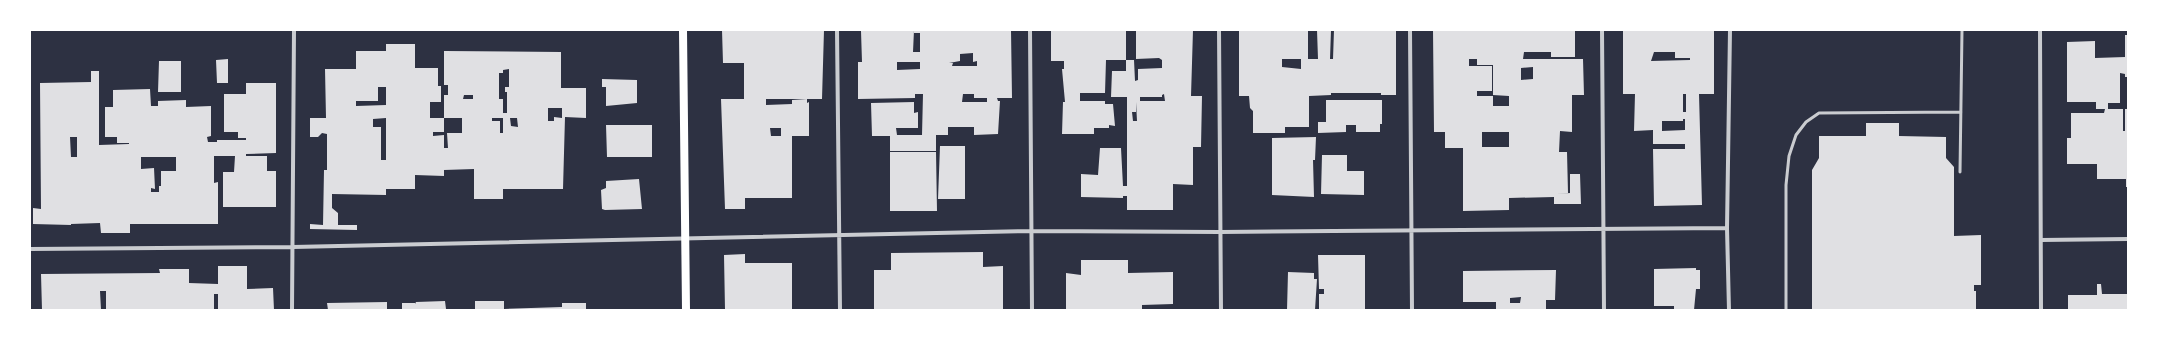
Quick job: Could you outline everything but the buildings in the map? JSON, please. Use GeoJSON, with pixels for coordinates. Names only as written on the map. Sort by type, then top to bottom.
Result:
{"type":"FeatureCollection","features":[{"type":"Feature","properties":{"kind":"main road"},"geometry":{"type":"LineString","coordinates":[[683,30],[686,310]]}},
{"type":"Feature","properties":{"kind":"street"},"geometry":{"type":"LineString","coordinates":[[292,310],[294,30]]}},
{"type":"Feature","properties":{"kind":"street"},"geometry":{"type":"LineString","coordinates":[[837,30],[840,310]]}},
{"type":"Feature","properties":{"kind":"street"},"geometry":{"type":"LineString","coordinates":[[1030,30],[1032,310]]}},
{"type":"Feature","properties":{"kind":"street"},"geometry":{"type":"LineString","coordinates":[[1219,30],[1221,310]]}},
{"type":"Feature","properties":{"kind":"street"},"geometry":{"type":"LineString","coordinates":[[1410,30],[1412,310]]}},
{"type":"Feature","properties":{"kind":"street"},"geometry":{"type":"LineString","coordinates":[[1602,30],[1602,229],[1604,310]]}},
{"type":"Feature","properties":{"kind":"street"},"geometry":{"type":"LineString","coordinates":[[1729,310],[1727,228],[1730,30]]}},
{"type":"Feature","properties":{"kind":"street"},"geometry":{"type":"LineString","coordinates":[[2040,30],[2041,310]]}},
{"type":"Feature","properties":{"kind":"street"},"geometry":{"type":"LineString","coordinates":[[30,249],[293,247],[685,240],[1032,231],[1220,232],[1727,228]]}},
{"type":"Feature","properties":{"kind":"street"},"geometry":{"type":"LineString","coordinates":[[2041,240],[2128,238]]}},
{"type":"Feature","properties":{"kind":"lane"},"geometry":{"type":"LineString","coordinates":[[1960,172],[1962,30]]}},
{"type":"Feature","properties":{"kind":"lane"},"geometry":{"type":"LineString","coordinates":[[1786,310],[1786,185],[1789,156],[1796,135],[1806,122],[1820,113],[1961,112]]}}]}
